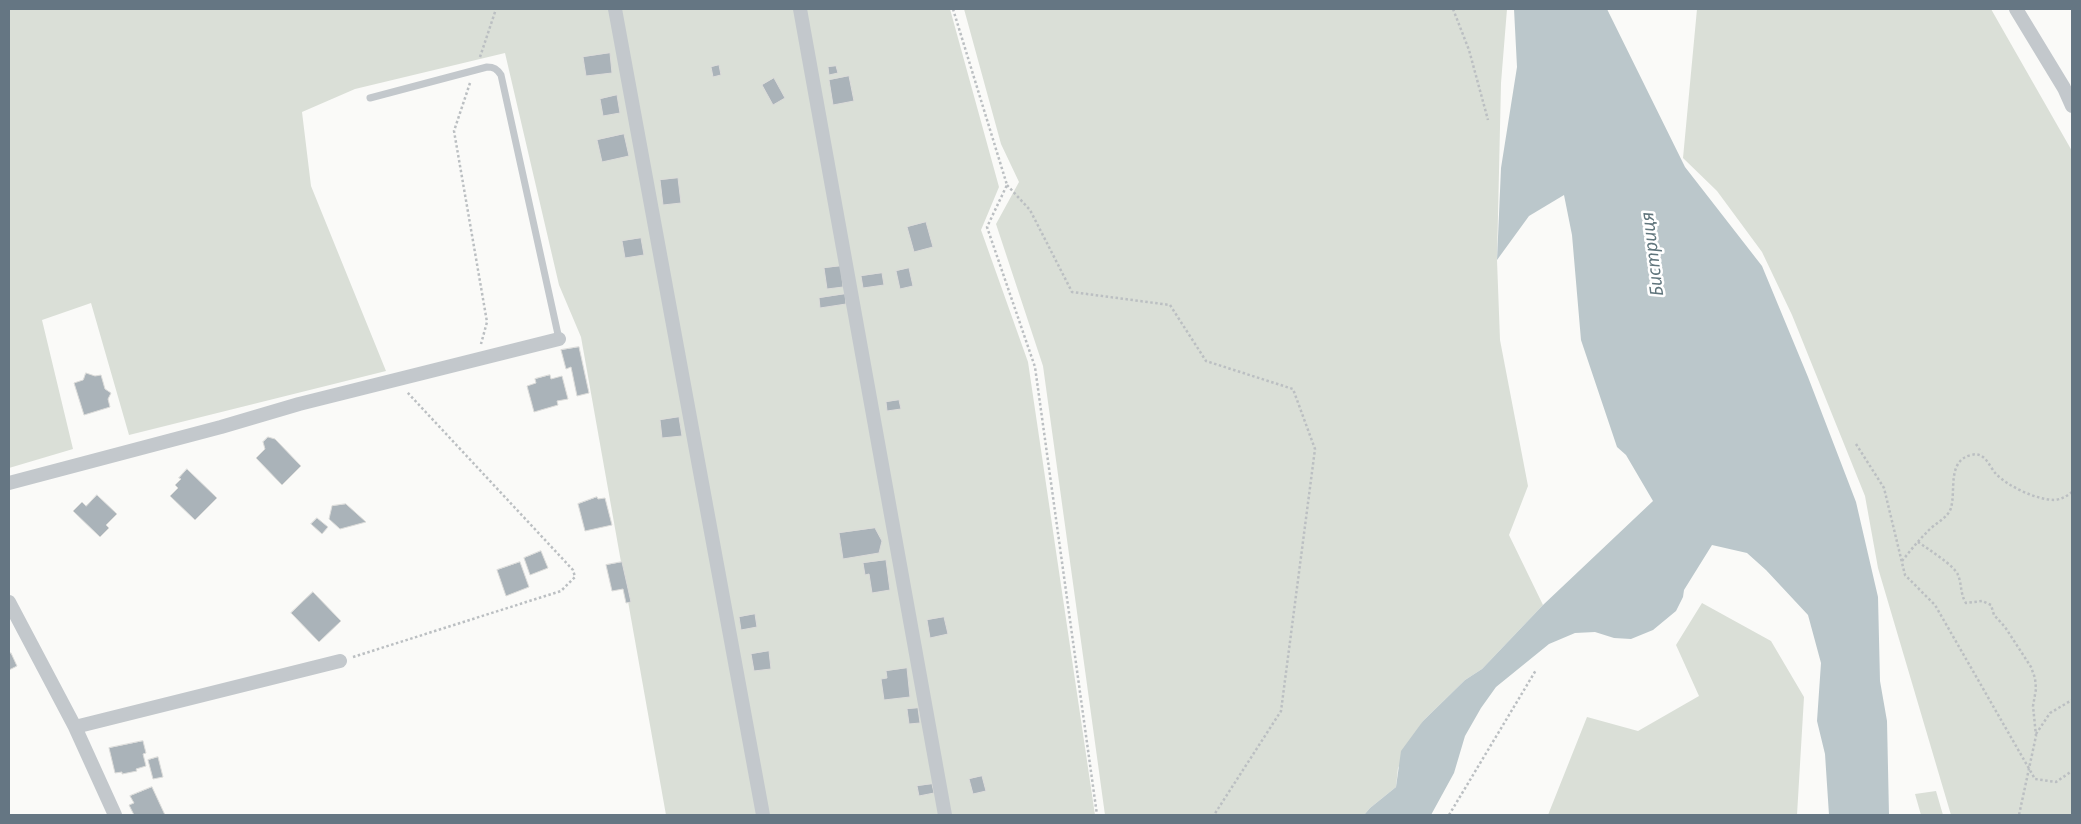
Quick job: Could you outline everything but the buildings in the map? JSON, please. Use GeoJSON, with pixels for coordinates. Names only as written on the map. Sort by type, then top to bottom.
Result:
{"type":"FeatureCollection","features":[{"type":"Feature","properties":{"kind":"street"},"geometry":{"type":"LineString","coordinates":[[615,9],[762,815]]}},
{"type":"Feature","properties":{"kind":"street"},"geometry":{"type":"LineString","coordinates":[[800,9],[945,815]]}},
{"type":"Feature","properties":{"kind":"street"},"geometry":{"type":"LineString","coordinates":[[2016,9],[2064,88],[2072,106]]}},
{"type":"Feature","properties":{"kind":"street"},"geometry":{"type":"LineString","coordinates":[[9,483],[221,427],[299,404],[559,339]]}},
{"type":"Feature","properties":{"kind":"street"},"geometry":{"type":"LineString","coordinates":[[9,602],[75,727],[115,815]]}},
{"type":"Feature","properties":{"kind":"street"},"geometry":{"type":"LineString","coordinates":[[75,727],[340,661]]}},
{"type":"Feature","properties":{"kind":"lane"},"geometry":{"type":"LineString","coordinates":[[370,98],[475,70],[493,67],[498,70],[501,75],[559,339]]}},
{"type":"Feature","properties":{"kind":"path"},"geometry":{"type":"LineString","coordinates":[[477,360],[487,322],[454,131],[496,9]]}},
{"type":"Feature","properties":{"kind":"path"},"geometry":{"type":"LineString","coordinates":[[954,9],[1007,185],[1030,210],[1072,292],[1170,306],[1206,360],[1293,389],[1316,449],[1281,711],[1214,815]]}},
{"type":"Feature","properties":{"kind":"path"},"geometry":{"type":"LineString","coordinates":[[1453,9],[1471,58],[1488,120]]}},
{"type":"Feature","properties":{"kind":"path"},"geometry":{"type":"LineString","coordinates":[[1007,185],[987,228],[1035,368],[1097,815]]}},
{"type":"Feature","properties":{"kind":"path"},"geometry":{"type":"LineString","coordinates":[[340,661],[561,592],[575,577],[573,570],[396,380]]}},
{"type":"Feature","properties":{"kind":"path"},"geometry":{"type":"LineString","coordinates":[[1856,444],[1884,488],[1905,575],[1935,605],[2029,770],[2035,779],[2056,782],[2072,771]]}},
{"type":"Feature","properties":{"kind":"path"},"geometry":{"type":"LineString","coordinates":[[1902,562],[1928,531],[1949,513],[1953,493],[1953,476],[1960,460],[1971,454],[1988,460],[1996,473],[2014,486],[2043,498],[2056,500],[2066,497],[2072,492]]}},
{"type":"Feature","properties":{"kind":"path"},"geometry":{"type":"LineString","coordinates":[[1918,542],[1941,560],[1951,564],[1958,574],[1962,598],[1966,603],[1982,601],[1991,605],[1994,614],[2031,667],[2036,689],[2033,706],[2036,736],[2017,815]]}},
{"type":"Feature","properties":{"kind":"path"},"geometry":{"type":"LineString","coordinates":[[1449,815],[1536,670]]}},
{"type":"Feature","properties":{"kind":"path"},"geometry":{"type":"LineString","coordinates":[[2036,736],[2050,713],[2072,700]]}},
{"type":"Feature","properties":{"kind":"shaded area"},"geometry":{"type":"Polygon","coordinates":[[[9,9],[950,9],[999,187],[981,230],[1028,362],[1095,815],[666,815],[581,337],[559,285],[505,53],[355,89],[302,112],[311,186],[386,371],[129,435],[91,303],[42,320],[73,449],[9,468],[9,9]]]}},
{"type":"Feature","properties":{"kind":"shaded area"},"geometry":{"type":"Polygon","coordinates":[[[964,9],[1507,9],[1501,83],[1497,260],[1500,340],[1528,486],[1509,535],[1543,605],[1482,669],[1465,680],[1423,721],[1398,768],[1396,787],[1364,815],[1105,815],[1043,366],[996,224],[1019,182],[1001,144],[964,9]]]}},
{"type":"Feature","properties":{"kind":"shaded area"},"geometry":{"type":"Polygon","coordinates":[[[1697,9],[1991,9],[2072,151],[2072,815],[1951,815],[1878,568],[1865,496],[1792,315],[1762,252],[1717,191],[1683,158],[1697,9]]]}},
{"type":"Feature","properties":{"kind":"shaded area"},"geometry":{"type":"Polygon","coordinates":[[[1702,603],[1771,641],[1804,697],[1797,815],[1548,815],[1587,717],[1638,731],[1699,696],[1676,645],[1702,603]]]}},
{"type":"Feature","properties":{"kind":"shaded area"},"geometry":{"type":"Polygon","coordinates":[[[1936,791],[1943,815],[1921,815],[1915,794],[1936,791]]]}},
{"type":"Feature","properties":{"kind":"water","name":"Бистриця"},"geometry":{"type":"Polygon","coordinates":[[[1514,9],[1607,9],[1685,167],[1762,266],[1808,377],[1856,502],[1878,597],[1880,681],[1887,721],[1889,815],[1829,815],[1825,754],[1817,721],[1821,663],[1808,615],[1766,570],[1747,553],[1712,545],[1684,590],[1683,597],[1676,611],[1653,630],[1631,639],[1614,638],[1595,632],[1575,633],[1549,644],[1496,687],[1465,736],[1454,773],[1431,815],[1364,815],[1396,787],[1401,751],[1423,721],[1465,680],[1482,669],[1543,605],[1653,501],[1626,455],[1617,447],[1581,340],[1572,235],[1564,195],[1529,216],[1497,260],[1501,168],[1517,67],[1514,9]]]}}]}
